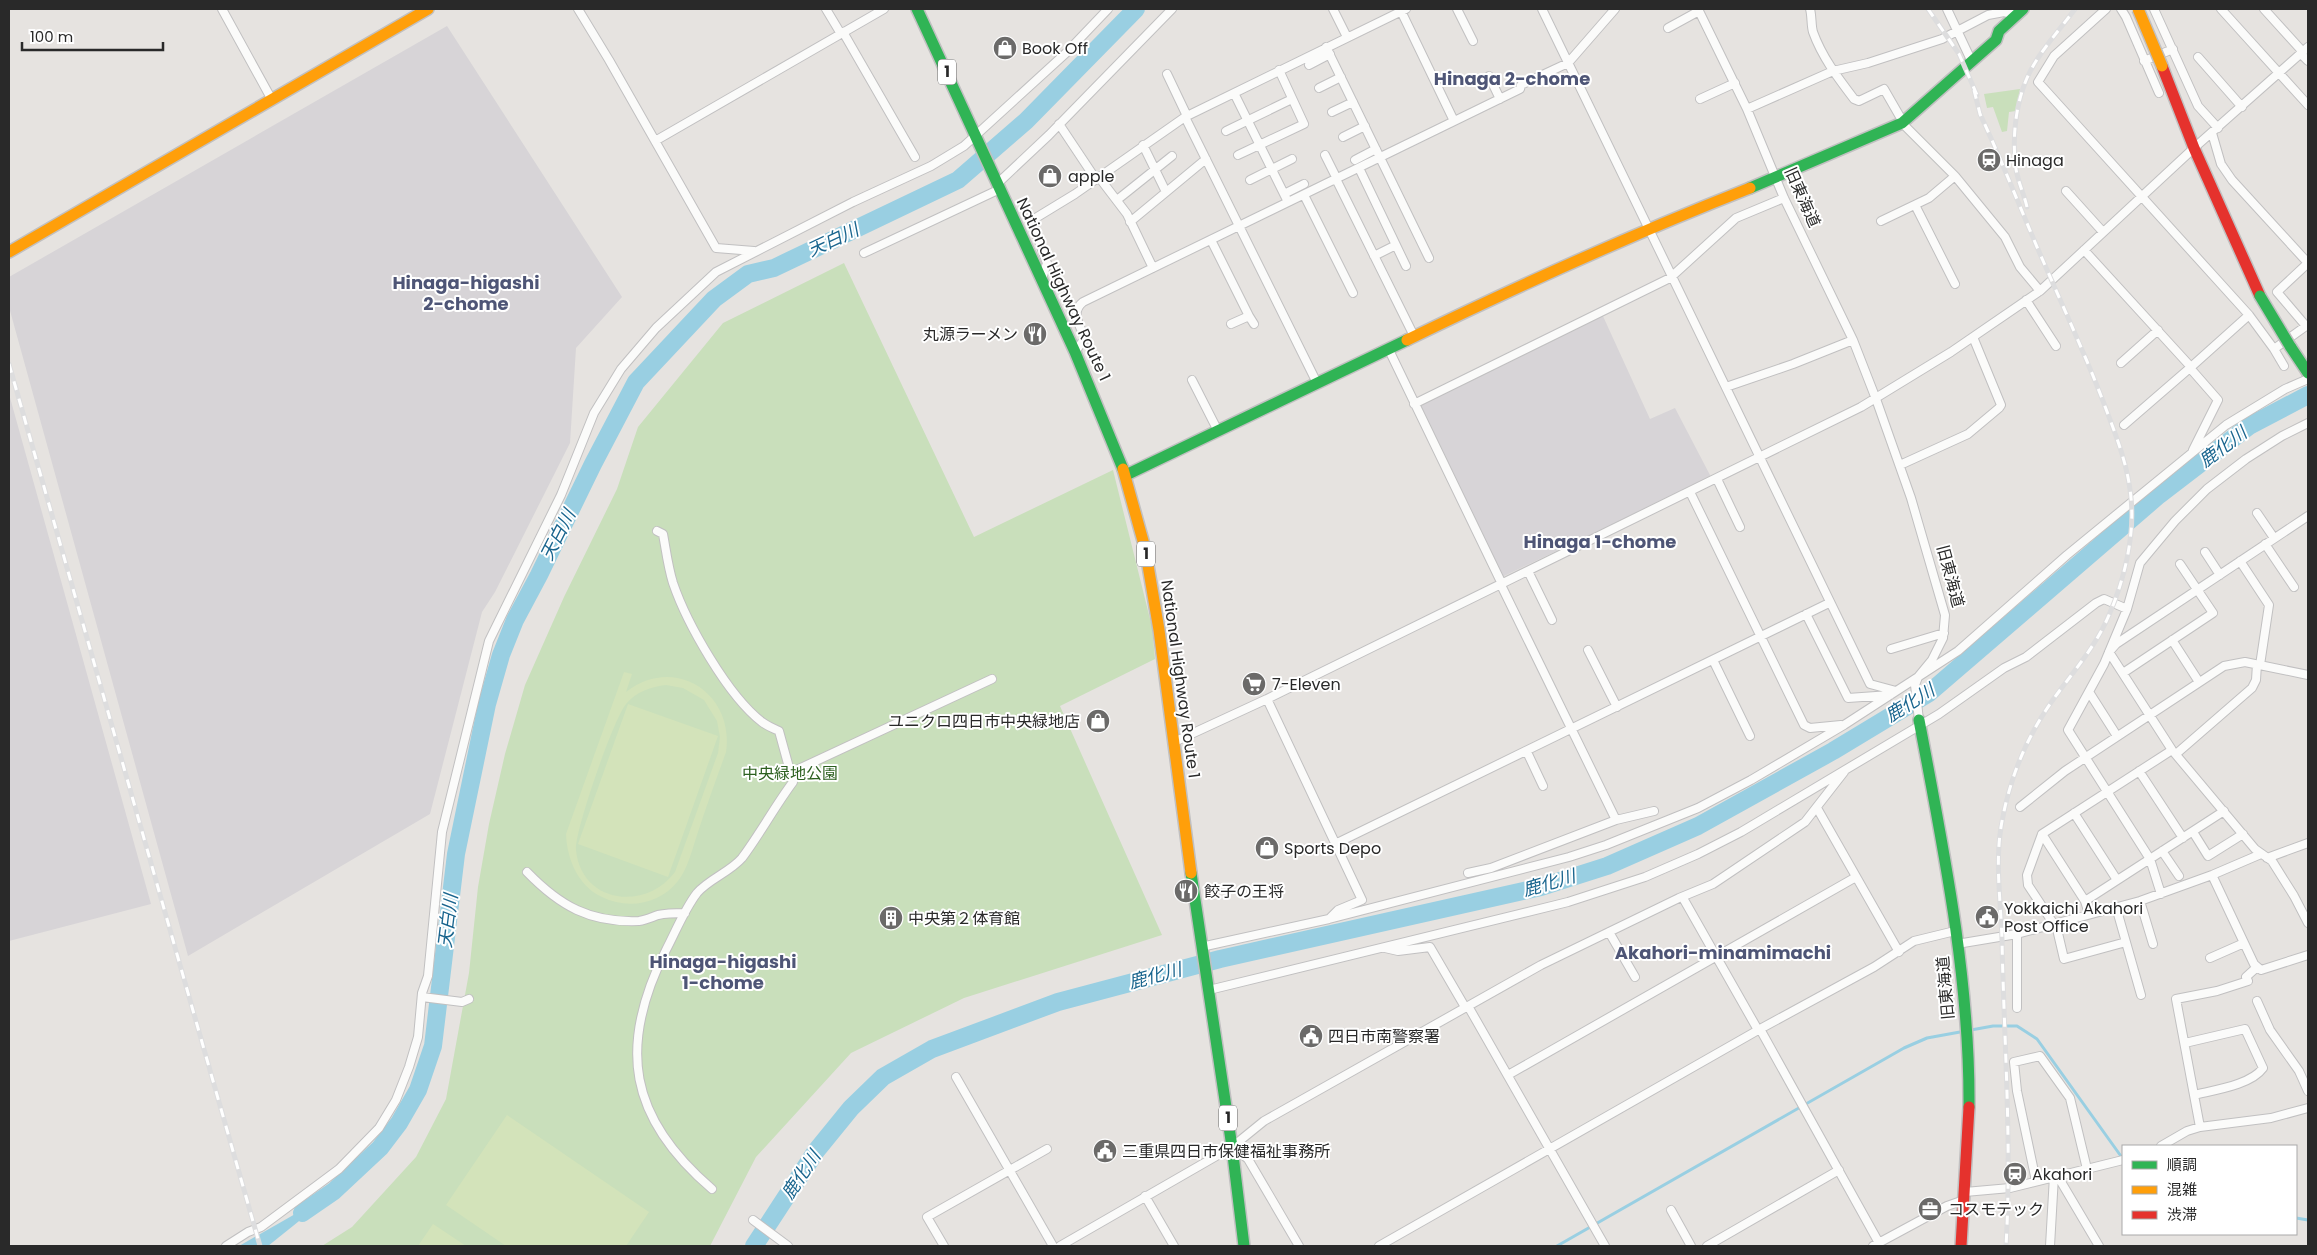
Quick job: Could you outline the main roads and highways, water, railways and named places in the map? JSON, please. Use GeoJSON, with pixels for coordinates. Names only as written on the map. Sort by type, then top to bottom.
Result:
{"type":"FeatureCollection","features":[{"type":"Feature","properties":{"kind":"main road"},"geometry":{"type":"LineString","coordinates":[[9,252],[428,9]]}},
{"type":"Feature","properties":{"kind":"main road","name":"National Highway Route 1"},"geometry":{"type":"LineString","coordinates":[[917,9],[1075,352],[1126,475],[1145,548],[1152,587],[1201,949],[1209,990],[1232,1147],[1244,1246]]}},
{"type":"Feature","properties":{"kind":"main road"},"geometry":{"type":"LineString","coordinates":[[2138,9],[2194,148],[2260,296],[2308,373]]}},
{"type":"Feature","properties":{"kind":"main road"},"geometry":{"type":"LineString","coordinates":[[1126,475],[1535,278],[1648,228],[1776,178],[1903,123],[1996,40],[1999,31],[2020,12]]}},
{"type":"Feature","properties":{"kind":"main road","name":"旧東海道"},"geometry":{"type":"LineString","coordinates":[[1919,722],[1957,944],[1964,1022],[1969,1095],[1961,1246]]}},
{"type":"Feature","properties":{"kind":"water"},"geometry":{"type":"Polygon","coordinates":[[[339,1189],[268,1246],[239,1246],[339,1189]]]}},
{"type":"Feature","properties":{"kind":"waterway","name":"天白川"},"geometry":{"type":"LineString","coordinates":[[302,1213],[334,1191],[380,1148],[399,1123],[418,1090],[433,1046],[456,854],[487,704],[501,655],[515,620],[636,382],[714,299],[748,274],[774,268],[958,180],[1026,121],[1136,9]]}},
{"type":"Feature","properties":{"kind":"waterway","name":"鹿化川"},"geometry":{"type":"LineString","coordinates":[[754,1246],[816,1151],[851,1108],[883,1077],[932,1049],[1058,1002],[1220,959],[1541,887],[1607,866],[1698,826],[1833,751],[1929,693],[2159,495],[2249,426],[2308,395]]}},
{"type":"Feature","properties":{"kind":"waterway"},"geometry":{"type":"LineString","coordinates":[[1557,1246],[1904,1048],[1927,1038],[1993,1026],[2017,1026],[2037,1039],[2122,1158]]}},
{"type":"Feature","properties":{"kind":"waterway"},"geometry":{"type":"LineString","coordinates":[[2297,1218],[2308,1220]]}},
{"type":"Feature","properties":{"kind":"railway"},"geometry":{"type":"LineString","coordinates":[[1928,9],[1959,54],[1977,95]]}},
{"type":"Feature","properties":{"kind":"railway"},"geometry":{"type":"LineString","coordinates":[[2027,207],[2017,174],[2015,158],[2017,111],[2027,78],[2037,60],[2075,9]]}},
{"type":"Feature","properties":{"kind":"railway"},"geometry":{"type":"LineString","coordinates":[[1974,90],[1980,114],[2082,349],[2112,425],[2127,473],[2132,513],[2130,543],[2124,573],[2109,615],[2096,641],[2054,698],[2030,737],[2012,781],[2001,827],[1998,869],[2008,1131],[2006,1246]]}},
{"type":"Feature","properties":{"kind":"railway"},"geometry":{"type":"LineString","coordinates":[[9,364],[260,1246]]}},
{"type":"Feature","properties":{"kind":"place","name":"Book Off"},"geometry":{"type":"Point","coordinates":[1005,48]}},
{"type":"Feature","properties":{"kind":"place","name":"Hinaga"},"geometry":{"type":"Point","coordinates":[1989,160]}},
{"type":"Feature","properties":{"kind":"place","name":"apple"},"geometry":{"type":"Point","coordinates":[1050,176]}},
{"type":"Feature","properties":{"kind":"place","name":"丸源ラーメン"},"geometry":{"type":"Point","coordinates":[1035,334]}},
{"type":"Feature","properties":{"kind":"place","name":"7-Eleven"},"geometry":{"type":"Point","coordinates":[1254,684]}},
{"type":"Feature","properties":{"kind":"place","name":"ユニクロ四日市中央緑地店"},"geometry":{"type":"Point","coordinates":[1098,721]}},
{"type":"Feature","properties":{"kind":"place","name":"Sports Depo"},"geometry":{"type":"Point","coordinates":[1267,848]}},
{"type":"Feature","properties":{"kind":"place","name":"餃子の王将"},"geometry":{"type":"Point","coordinates":[1186,891]}},
{"type":"Feature","properties":{"kind":"place","name":"Yokkaichi Akahori Post Office"},"geometry":{"type":"Point","coordinates":[1987,917]}},
{"type":"Feature","properties":{"kind":"place","name":"中央第２体育館"},"geometry":{"type":"Point","coordinates":[891,918]}},
{"type":"Feature","properties":{"kind":"place","name":"四日市南警察署"},"geometry":{"type":"Point","coordinates":[1311,1036]}},
{"type":"Feature","properties":{"kind":"place","name":"三重県四日市保健福祉事務所"},"geometry":{"type":"Point","coordinates":[1105,1151]}},
{"type":"Feature","properties":{"kind":"place","name":"Akahori"},"geometry":{"type":"Point","coordinates":[2015,1174]}},
{"type":"Feature","properties":{"kind":"place","name":"コスモテック"},"geometry":{"type":"Point","coordinates":[1930,1209]}},
{"type":"Feature","properties":{"kind":"district","name":"Hinaga 2-chome"},"geometry":{"type":"Point","coordinates":[1512,79]}},
{"type":"Feature","properties":{"kind":"district","name":"Hinaga-higashi 2-chome"},"geometry":{"type":"Point","coordinates":[466,293]}},
{"type":"Feature","properties":{"kind":"district","name":"Hinaga 1-chome"},"geometry":{"type":"Point","coordinates":[1600,542]}},
{"type":"Feature","properties":{"kind":"district","name":"Akahori-minamimachi"},"geometry":{"type":"Point","coordinates":[1723,953]}},
{"type":"Feature","properties":{"kind":"district","name":"Hinaga-higashi 1-chome"},"geometry":{"type":"Point","coordinates":[723,972]}},
{"type":"Feature","properties":{"kind":"park label","name":"中央緑地公園"},"geometry":{"type":"Point","coordinates":[790,773]}}]}
